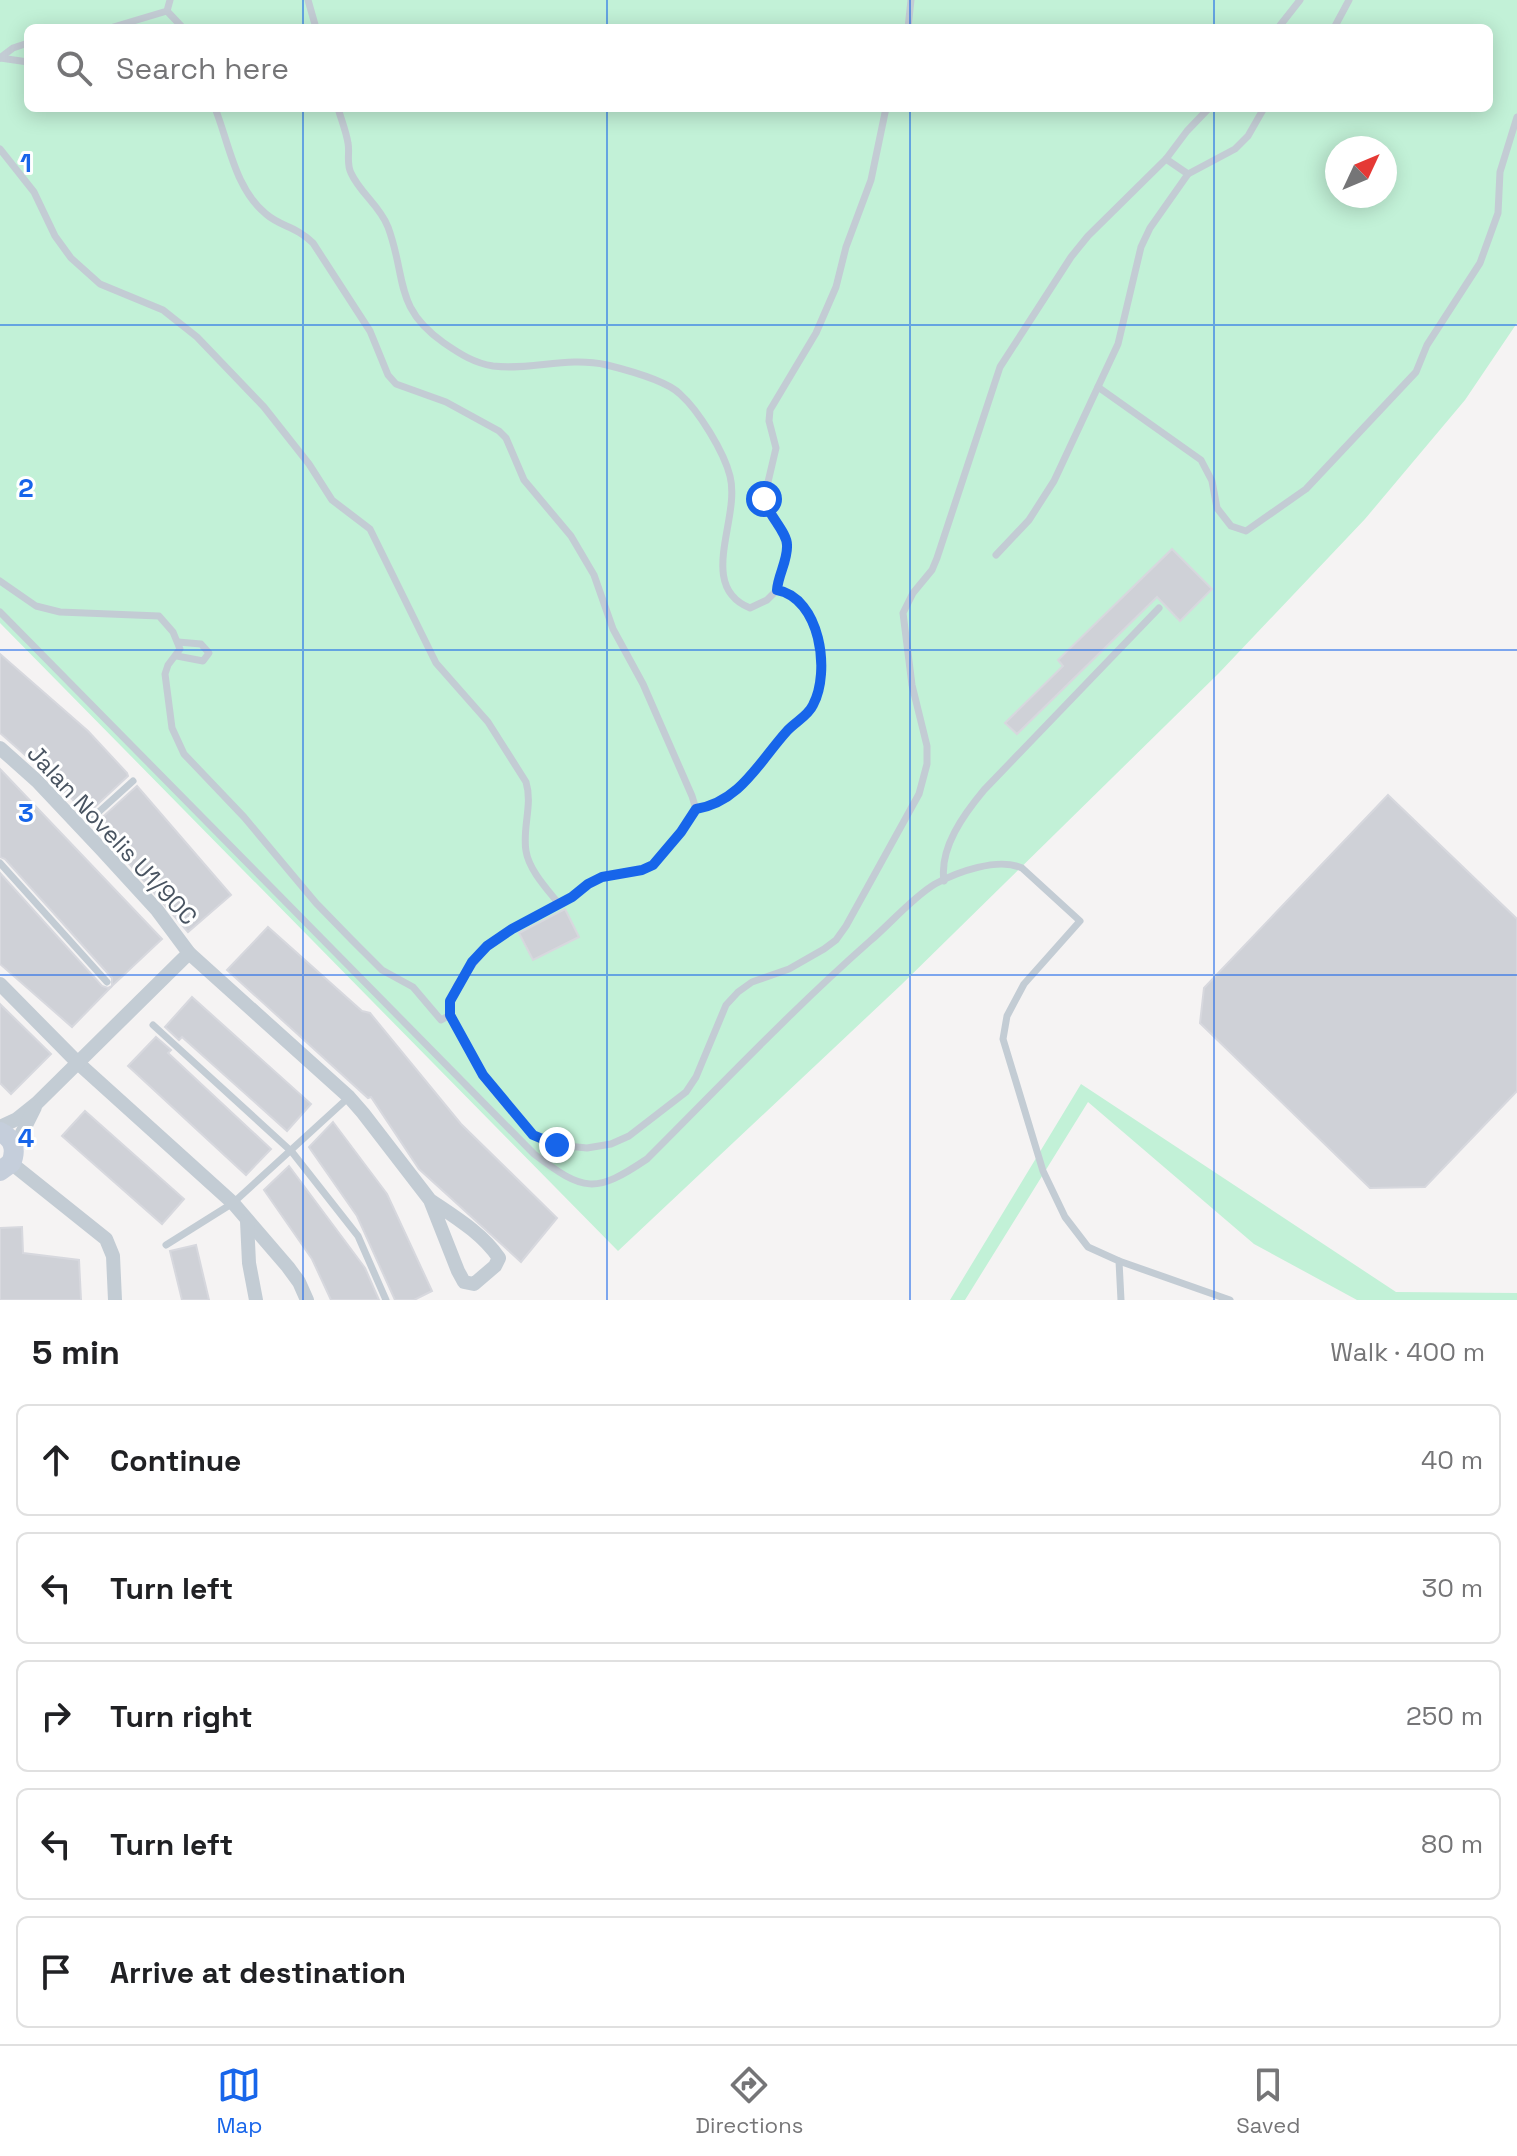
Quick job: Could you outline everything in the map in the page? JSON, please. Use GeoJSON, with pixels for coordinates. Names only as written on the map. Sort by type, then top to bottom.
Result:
{"type":"FeatureCollection","features":[{"type":"Feature","properties":{"kind":"street","name":"Jalan Novelis U1/90C"},"geometry":{"type":"LineString","coordinates":[[0,748],[37,781],[157,910],[189,953],[349,1097],[430,1200]]}},
{"type":"Feature","properties":{"kind":"street"},"geometry":{"type":"LineString","coordinates":[[9,1161],[11,1139],[0,1129],[37,1103],[189,953]]}},
{"type":"Feature","properties":{"kind":"street"},"geometry":{"type":"LineString","coordinates":[[0,984],[78,1063],[233,1203],[288,1267],[307,1300]]}},
{"type":"Feature","properties":{"kind":"street"},"geometry":{"type":"LineString","coordinates":[[9,1161],[37,1103]]}},
{"type":"Feature","properties":{"kind":"street"},"geometry":{"type":"LineString","coordinates":[[9,1161],[106,1239],[113,1256],[115,1300]]}},
{"type":"Feature","properties":{"kind":"street"},"geometry":{"type":"LineString","coordinates":[[430,1200],[464,1223],[499,1258],[495,1266],[474,1284],[464,1282],[458,1271],[430,1200]]}},
{"type":"Feature","properties":{"kind":"street"},"geometry":{"type":"LineString","coordinates":[[247,1221],[249,1263],[256,1300]]}},
{"type":"Feature","properties":{"kind":"lane"},"geometry":{"type":"LineString","coordinates":[[167,11],[170,0]]}},
{"type":"Feature","properties":{"kind":"lane"},"geometry":{"type":"LineString","coordinates":[[308,0],[315,24]]}},
{"type":"Feature","properties":{"kind":"lane"},"geometry":{"type":"LineString","coordinates":[[908,24],[911,0]]}},
{"type":"Feature","properties":{"kind":"lane"},"geometry":{"type":"LineString","coordinates":[[1281,24],[1300,0]]}},
{"type":"Feature","properties":{"kind":"lane"},"geometry":{"type":"LineString","coordinates":[[1336,24],[1349,0]]}},
{"type":"Feature","properties":{"kind":"lane"},"geometry":{"type":"LineString","coordinates":[[123,24],[167,11]]}},
{"type":"Feature","properties":{"kind":"lane"},"geometry":{"type":"LineString","coordinates":[[167,11],[179,24]]}},
{"type":"Feature","properties":{"kind":"lane"},"geometry":{"type":"LineString","coordinates":[[0,58],[24,44]]}},
{"type":"Feature","properties":{"kind":"lane"},"geometry":{"type":"LineString","coordinates":[[0,58],[24,61]]}},
{"type":"Feature","properties":{"kind":"lane"},"geometry":{"type":"LineString","coordinates":[[216,112],[235,170],[249,193],[269,217],[302,232],[313,243],[370,331],[388,375],[396,384],[446,402],[499,431],[506,438],[524,480],[571,536],[594,575],[613,629],[643,684],[696,809]]}},
{"type":"Feature","properties":{"kind":"lane"},"geometry":{"type":"LineString","coordinates":[[339,112],[349,146],[350,171],[381,212],[388,228],[404,297],[428,332],[472,361],[495,366],[594,362],[622,369],[680,393],[699,417],[731,478],[731,509],[724,552],[726,590],[731,597],[750,608],[767,600],[777,590],[788,546],[764,499],[776,448],[769,421],[770,410],[816,333],[836,287],[846,247],[871,180],[885,112]]}},
{"type":"Feature","properties":{"kind":"lane"},"geometry":{"type":"LineString","coordinates":[[777,590],[782,590],[800,603],[811,616],[818,632],[820,676],[813,705],[779,740],[740,789],[715,803],[696,809],[653,865],[602,877],[512,929],[487,946],[457,985],[450,1001],[450,1015],[483,1075],[533,1135],[557,1145],[587,1148],[611,1144],[629,1136],[686,1092],[696,1077],[726,1005],[738,992],[752,982],[789,969],[836,940],[919,794],[927,764],[927,746],[912,685],[903,613],[937,558],[1000,367],[1079,247],[1166,159],[1206,112]]}},
{"type":"Feature","properties":{"kind":"lane"},"geometry":{"type":"LineString","coordinates":[[996,555],[1029,520],[1054,481],[1118,344],[1141,247],[1158,215],[1188,174],[1235,149],[1248,136],[1262,112]]}},
{"type":"Feature","properties":{"kind":"lane"},"geometry":{"type":"LineString","coordinates":[[1098,387],[1201,460],[1212,481],[1217,508],[1231,526],[1246,531],[1259,523],[1306,489],[1416,372],[1427,345],[1480,263],[1498,213],[1500,172],[1517,117]]}},
{"type":"Feature","properties":{"kind":"lane"},"geometry":{"type":"LineString","coordinates":[[0,149],[34,192],[55,236],[71,258],[100,284],[163,310],[197,337],[264,407],[309,464],[332,500],[370,529],[436,663],[488,722],[526,782],[529,792],[526,851],[539,877],[559,904]]}},
{"type":"Feature","properties":{"kind":"lane"},"geometry":{"type":"LineString","coordinates":[[1166,159],[1188,174]]}},
{"type":"Feature","properties":{"kind":"lane"},"geometry":{"type":"LineString","coordinates":[[0,581],[36,606],[60,612],[159,616],[180,649],[165,674],[172,728],[184,754],[361,950],[382,970],[413,987],[441,1020],[450,1015]]}},
{"type":"Feature","properties":{"kind":"lane"},"geometry":{"type":"LineString","coordinates":[[944,881],[943,859],[967,811],[1159,608]]}},
{"type":"Feature","properties":{"kind":"lane"},"geometry":{"type":"LineString","coordinates":[[0,612],[523,1143],[564,1176],[579,1182],[597,1185],[610,1182],[647,1159],[851,958],[933,885],[969,870],[1002,864],[1022,868],[1080,921],[1024,984],[1007,1016],[1003,1039],[1043,1171],[1065,1217],[1088,1247],[1230,1300]]}},
{"type":"Feature","properties":{"kind":"lane"},"geometry":{"type":"LineString","coordinates":[[177,656],[203,661],[209,653],[201,644],[178,642]]}},
{"type":"Feature","properties":{"kind":"lane"},"geometry":{"type":"LineString","coordinates":[[81,828],[133,781]]}},
{"type":"Feature","properties":{"kind":"lane"},"geometry":{"type":"LineString","coordinates":[[0,863],[107,982]]}},
{"type":"Feature","properties":{"kind":"lane"},"geometry":{"type":"LineString","coordinates":[[153,1025],[292,1152],[358,1236],[386,1300]]}},
{"type":"Feature","properties":{"kind":"lane"},"geometry":{"type":"LineString","coordinates":[[166,1245],[233,1203],[349,1097]]}},
{"type":"Feature","properties":{"kind":"lane"},"geometry":{"type":"LineString","coordinates":[[1119,1261],[1121,1300]]}},
{"type":"Feature","properties":{"kind":"green space"},"geometry":{"type":"Polygon","coordinates":[[[0,0],[1517,0],[1517,323],[1465,400],[1365,519],[1219,673],[901,985],[618,1251],[0,623],[0,0]]]}},
{"type":"Feature","properties":{"kind":"green space"},"geometry":{"type":"Polygon","coordinates":[[[1081,1084],[1396,1292],[1517,1293],[1517,1300],[1357,1300],[1254,1244],[1088,1102],[965,1300],[950,1300],[1081,1084]]]}},
{"type":"Feature","properties":{"kind":"building"},"geometry":{"type":"Polygon","coordinates":[[[1172,549],[1212,589],[1180,621],[1157,597],[1017,734],[1005,723],[1063,666],[1058,660],[1172,549]]]}},
{"type":"Feature","properties":{"kind":"building"},"geometry":{"type":"Polygon","coordinates":[[[0,654],[88,731],[127,773],[128,776],[87,814],[0,733],[0,654]]]}},
{"type":"Feature","properties":{"kind":"building"},"geometry":{"type":"Polygon","coordinates":[[[0,769],[162,939],[112,986],[112,978],[0,857],[0,769]]]}},
{"type":"Feature","properties":{"kind":"building"},"geometry":{"type":"Polygon","coordinates":[[[137,786],[231,895],[188,932],[95,824],[137,786]]]}},
{"type":"Feature","properties":{"kind":"building"},"geometry":{"type":"Polygon","coordinates":[[[1388,795],[1517,919],[1517,1091],[1425,1187],[1370,1188],[1200,1023],[1204,988],[1388,795]]]}},
{"type":"Feature","properties":{"kind":"building"},"geometry":{"type":"Polygon","coordinates":[[[0,873],[102,986],[112,986],[72,1027],[0,964],[0,873]]]}},
{"type":"Feature","properties":{"kind":"building"},"geometry":{"type":"Polygon","coordinates":[[[565,909],[579,937],[533,960],[519,933],[565,909]]]}},
{"type":"Feature","properties":{"kind":"building"},"geometry":{"type":"Polygon","coordinates":[[[268,927],[362,1011],[370,1013],[461,1124],[557,1218],[521,1262],[419,1169],[371,1097],[368,1098],[227,970],[268,927]]]}},
{"type":"Feature","properties":{"kind":"building"},"geometry":{"type":"Polygon","coordinates":[[[192,997],[311,1104],[287,1131],[182,1037],[179,1040],[165,1027],[192,997]]]}},
{"type":"Feature","properties":{"kind":"building"},"geometry":{"type":"Polygon","coordinates":[[[0,1004],[51,1054],[11,1094],[0,1083],[0,1004]]]}},
{"type":"Feature","properties":{"kind":"building"},"geometry":{"type":"Polygon","coordinates":[[[156,1037],[171,1050],[168,1053],[271,1149],[246,1175],[128,1066],[156,1037]]]}},
{"type":"Feature","properties":{"kind":"building"},"geometry":{"type":"Polygon","coordinates":[[[85,1111],[184,1199],[162,1224],[62,1136],[85,1111]]]}},
{"type":"Feature","properties":{"kind":"building"},"geometry":{"type":"Polygon","coordinates":[[[333,1122],[387,1194],[432,1291],[414,1300],[395,1300],[357,1216],[309,1147],[333,1122]]]}},
{"type":"Feature","properties":{"kind":"building"},"geometry":{"type":"Polygon","coordinates":[[[289,1166],[365,1268],[379,1300],[331,1300],[312,1259],[264,1190],[289,1166]]]}},
{"type":"Feature","properties":{"kind":"building"},"geometry":{"type":"Polygon","coordinates":[[[22,1227],[23,1253],[79,1260],[81,1300],[0,1300],[0,1228],[22,1227]]]}},
{"type":"Feature","properties":{"kind":"building"},"geometry":{"type":"Polygon","coordinates":[[[196,1245],[209,1300],[182,1300],[170,1251],[196,1245]]]}},
{"type":"Feature","properties":{"kind":"route"},"geometry":{"type":"LineString","coordinates":[[557,1145],[533,1135],[483,1075],[450,1015],[450,1001],[472,962],[487,946],[512,929],[602,877],[653,865],[696,809],[715,803],[740,789],[779,740],[813,705],[820,676],[818,632],[811,616],[800,603],[782,590],[777,590],[788,546],[764,499]]}}]}
